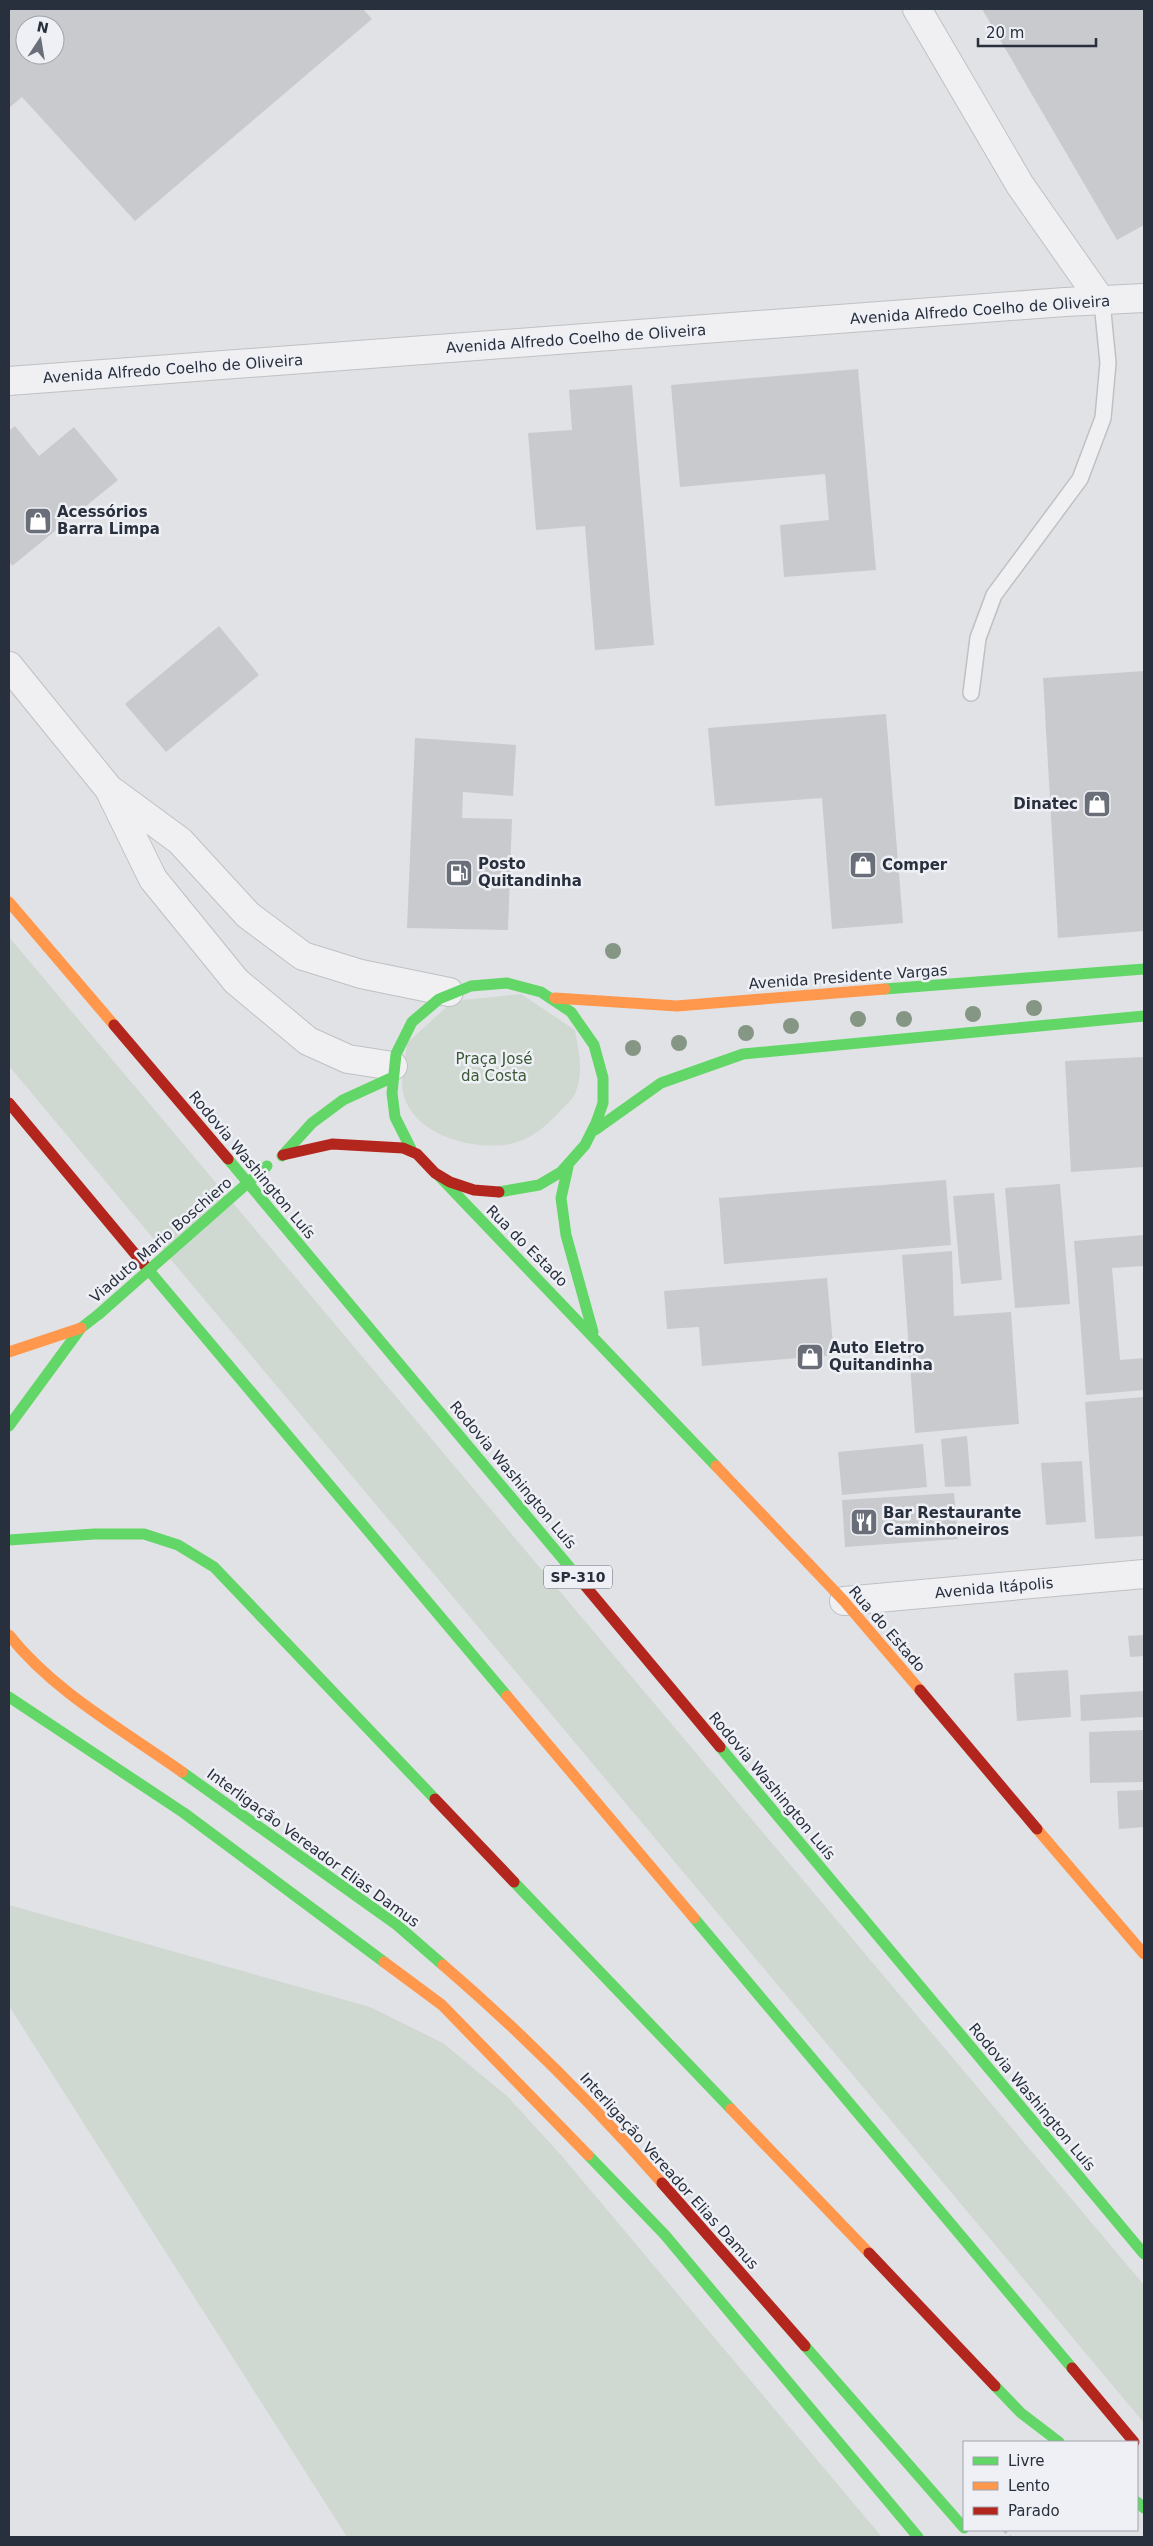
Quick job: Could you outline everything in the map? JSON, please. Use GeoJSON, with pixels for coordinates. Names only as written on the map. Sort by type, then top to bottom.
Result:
{"type":"FeatureCollection","features":[{"type":"Feature","properties":{"kind":"main road","name":"Rodovia Washington Luís"},"geometry":{"type":"LineString","coordinates":[[9,902],[294,1237],[1144,2254]]}},
{"type":"Feature","properties":{"kind":"main road","name":"Avenida Presidente Vargas"},"geometry":{"type":"LineString","coordinates":[[555,998],[677,1006],[1144,969]]}},
{"type":"Feature","properties":{"kind":"main road"},"geometry":{"type":"LineString","coordinates":[[283,1155],[312,1123],[343,1100],[392,1072],[404,1036],[423,1011],[449,992],[484,982],[521,984],[555,998],[574,1014],[589,1034],[599,1057],[604,1081],[602,1106],[595,1130],[579,1156],[568,1166],[539,1185],[505,1192],[471,1190],[439,1176]]}},
{"type":"Feature","properties":{"kind":"main road"},"geometry":{"type":"LineString","coordinates":[[595,1130],[661,1083],[743,1054],[1144,1016]]}},
{"type":"Feature","properties":{"kind":"main road","name":"Rua do Estado"},"geometry":{"type":"LineString","coordinates":[[392,1072],[394,1116],[411,1149],[594,1336],[844,1601],[1144,1954]]}},
{"type":"Feature","properties":{"kind":"main road"},"geometry":{"type":"LineString","coordinates":[[9,1103],[1133,2441]]}},
{"type":"Feature","properties":{"kind":"main road"},"geometry":{"type":"LineString","coordinates":[[283,1155],[328,1144],[411,1149]]}},
{"type":"Feature","properties":{"kind":"main road","name":"Viaduto Mario Boschiero"},"geometry":{"type":"LineString","coordinates":[[80,1328],[99,1314],[267,1166],[283,1155]]}},
{"type":"Feature","properties":{"kind":"main road","name":"Rua do Estado"},"geometry":{"type":"LineString","coordinates":[[568,1166],[561,1198],[566,1235],[594,1336]]}},
{"type":"Feature","properties":{"kind":"main road"},"geometry":{"type":"LineString","coordinates":[[9,1352],[80,1328]]}},
{"type":"Feature","properties":{"kind":"main road"},"geometry":{"type":"LineString","coordinates":[[9,1426],[80,1328]]}},
{"type":"Feature","properties":{"kind":"main road"},"geometry":{"type":"LineString","coordinates":[[9,1540],[94,1534],[144,1534],[178,1545],[214,1567],[1021,2413],[1058,2441]]}},
{"type":"Feature","properties":{"kind":"main road","name":"Interligação Vereador Elias Damus"},"geometry":{"type":"LineString","coordinates":[[9,1635],[28,1658],[53,1681],[397,1924],[507,2020],[610,2124],[963,2527]]}},
{"type":"Feature","properties":{"kind":"main road"},"geometry":{"type":"LineString","coordinates":[[9,1697],[184,1813],[442,2005],[665,2235],[918,2537]]}},
{"type":"Feature","properties":{"kind":"street"},"geometry":{"type":"LineString","coordinates":[[917,9],[1020,185],[1102,302]]}},
{"type":"Feature","properties":{"kind":"street","name":"Avenida Alfredo Coelho de Oliveira"},"geometry":{"type":"LineString","coordinates":[[9,381],[1065,302],[1102,302],[1144,298]]}},
{"type":"Feature","properties":{"kind":"street"},"geometry":{"type":"LineString","coordinates":[[9,666],[109,789],[153,879],[236,981],[308,1041],[348,1059],[392,1072]]}},
{"type":"Feature","properties":{"kind":"street"},"geometry":{"type":"LineString","coordinates":[[109,789],[180,841],[248,915],[303,956],[361,974],[449,992]]}},
{"type":"Feature","properties":{"kind":"street","name":"Avenida Itápolis"},"geometry":{"type":"LineString","coordinates":[[844,1601],[1144,1574]]}},
{"type":"Feature","properties":{"kind":"lane"},"geometry":{"type":"LineString","coordinates":[[971,693],[978,638],[994,595],[1080,479],[1103,418],[1108,363],[1102,302]]}},
{"type":"Feature","properties":{"kind":"green space"},"geometry":{"type":"Polygon","coordinates":[[[9,937],[1144,2285],[1144,2423],[9,1066],[9,937]]]}},
{"type":"Feature","properties":{"kind":"green space","name":"Praça José da Costa"},"geometry":{"type":"Polygon","coordinates":[[[521,994],[575,1030],[580,1070],[578,1086],[574,1096],[538,1132],[510,1144],[495,1146],[462,1142],[446,1137],[431,1129],[419,1120],[409,1108],[403,1093],[407,1043],[453,1001],[521,994]]]}},
{"type":"Feature","properties":{"kind":"green space"},"geometry":{"type":"Polygon","coordinates":[[[9,1905],[370,2007],[443,2043],[507,2096],[561,2155],[882,2537],[347,2537],[9,2006],[9,1905]]]}},
{"type":"Feature","properties":{"kind":"building"},"geometry":{"type":"Polygon","coordinates":[[[9,9],[363,9],[372,19],[135,221],[22,97],[9,108],[9,9]]]}},
{"type":"Feature","properties":{"kind":"building"},"geometry":{"type":"Polygon","coordinates":[[[982,9],[1144,9],[1144,225],[1117,240],[982,9]]]}},
{"type":"Feature","properties":{"kind":"building"},"geometry":{"type":"Polygon","coordinates":[[[858,369],[876,570],[784,577],[780,525],[829,520],[825,474],[680,487],[671,385],[858,369]]]}},
{"type":"Feature","properties":{"kind":"building"},"geometry":{"type":"Polygon","coordinates":[[[632,385],[654,645],[595,650],[585,526],[536,530],[528,433],[572,430],[569,390],[632,385]]]}},
{"type":"Feature","properties":{"kind":"building","name":"Acessórios Barra Limpa"},"geometry":{"type":"Polygon","coordinates":[[[15,426],[39,456],[74,427],[118,480],[12,566],[9,561],[9,431],[15,426]]]}},
{"type":"Feature","properties":{"kind":"building"},"geometry":{"type":"Polygon","coordinates":[[[219,626],[259,675],[166,752],[125,704],[219,626]]]}},
{"type":"Feature","properties":{"kind":"building","name":"Dinatec"},"geometry":{"type":"Polygon","coordinates":[[[1144,671],[1144,931],[1058,938],[1043,678],[1144,671]]]}},
{"type":"Feature","properties":{"kind":"building","name":"Comper"},"geometry":{"type":"Polygon","coordinates":[[[886,714],[903,923],[832,929],[822,798],[715,806],[708,728],[886,714]]]}},
{"type":"Feature","properties":{"kind":"building","name":"Posto Quitandinha"},"geometry":{"type":"Polygon","coordinates":[[[415,738],[516,745],[513,796],[463,792],[462,818],[512,819],[508,930],[407,928],[415,738]]]}},
{"type":"Feature","properties":{"kind":"building"},"geometry":{"type":"Polygon","coordinates":[[[1143,1057],[1144,1167],[1071,1172],[1065,1061],[1143,1057]]]}},
{"type":"Feature","properties":{"kind":"building"},"geometry":{"type":"Polygon","coordinates":[[[946,1180],[951,1245],[724,1264],[719,1198],[946,1180]]]}},
{"type":"Feature","properties":{"kind":"building"},"geometry":{"type":"Polygon","coordinates":[[[1060,1184],[1070,1304],[1015,1308],[1005,1188],[1060,1184]]]}},
{"type":"Feature","properties":{"kind":"building"},"geometry":{"type":"Polygon","coordinates":[[[994,1193],[1002,1280],[961,1284],[953,1196],[994,1193]]]}},
{"type":"Feature","properties":{"kind":"building"},"geometry":{"type":"Polygon","coordinates":[[[1144,1235],[1144,1266],[1112,1268],[1120,1360],[1144,1358],[1144,1390],[1086,1395],[1074,1241],[1144,1235]]]}},
{"type":"Feature","properties":{"kind":"building"},"geometry":{"type":"Polygon","coordinates":[[[952,1251],[954,1316],[1011,1312],[1019,1424],[915,1433],[902,1255],[952,1251]]]}},
{"type":"Feature","properties":{"kind":"building"},"geometry":{"type":"Polygon","coordinates":[[[827,1278],[834,1355],[702,1366],[699,1327],[667,1329],[664,1291],[827,1278]]]}},
{"type":"Feature","properties":{"kind":"building"},"geometry":{"type":"Polygon","coordinates":[[[1144,1397],[1144,1536],[1095,1539],[1085,1402],[1144,1397]]]}},
{"type":"Feature","properties":{"kind":"building"},"geometry":{"type":"Polygon","coordinates":[[[967,1436],[971,1486],[945,1487],[941,1439],[967,1436]]]}},
{"type":"Feature","properties":{"kind":"building"},"geometry":{"type":"Polygon","coordinates":[[[923,1444],[927,1487],[842,1495],[838,1452],[923,1444]]]}},
{"type":"Feature","properties":{"kind":"building"},"geometry":{"type":"Polygon","coordinates":[[[1082,1461],[1086,1522],[1046,1525],[1041,1463],[1082,1461]]]}},
{"type":"Feature","properties":{"kind":"building"},"geometry":{"type":"Polygon","coordinates":[[[954,1493],[958,1539],[845,1547],[842,1500],[954,1493]]]}},
{"type":"Feature","properties":{"kind":"building"},"geometry":{"type":"Polygon","coordinates":[[[1144,1635],[1144,1656],[1130,1657],[1128,1636],[1144,1635]]]}},
{"type":"Feature","properties":{"kind":"building"},"geometry":{"type":"Polygon","coordinates":[[[1068,1670],[1071,1717],[1017,1721],[1014,1673],[1068,1670]]]}},
{"type":"Feature","properties":{"kind":"building"},"geometry":{"type":"Polygon","coordinates":[[[1144,1691],[1144,1717],[1081,1721],[1080,1695],[1144,1691]]]}},
{"type":"Feature","properties":{"kind":"building"},"geometry":{"type":"Polygon","coordinates":[[[1144,1730],[1144,1782],[1090,1783],[1089,1732],[1144,1730]]]}},
{"type":"Feature","properties":{"kind":"building"},"geometry":{"type":"Polygon","coordinates":[[[1144,1790],[1144,1827],[1119,1829],[1117,1791],[1144,1790]]]}},
{"type":"Feature","properties":{"kind":"traffic: fast"},"geometry":{"type":"LineString","coordinates":[[885,989],[1144,969]]}},
{"type":"Feature","properties":{"kind":"traffic: fast"},"geometry":{"type":"LineString","coordinates":[[411,1149],[395,1117],[392,1093],[396,1054],[412,1022],[439,999],[471,986],[507,983],[541,992],[571,1012],[594,1045],[603,1078],[603,1103],[585,1145],[561,1172],[539,1185],[499,1192]]}},
{"type":"Feature","properties":{"kind":"traffic: fast"},"geometry":{"type":"LineString","coordinates":[[595,1130],[661,1083],[743,1054],[1144,1016]]}},
{"type":"Feature","properties":{"kind":"traffic: fast"},"geometry":{"type":"LineString","coordinates":[[282,1156],[312,1123],[343,1100],[391,1078]]}},
{"type":"Feature","properties":{"kind":"traffic: fast"},"geometry":{"type":"LineString","coordinates":[[228,1159],[577,1576]]}},
{"type":"Feature","properties":{"kind":"traffic: fast"},"geometry":{"type":"LineString","coordinates":[[99,1314],[267,1166]]}},
{"type":"Feature","properties":{"kind":"traffic: fast"},"geometry":{"type":"LineString","coordinates":[[568,1167],[561,1198],[566,1235],[593,1332]]}},
{"type":"Feature","properties":{"kind":"traffic: fast"},"geometry":{"type":"LineString","coordinates":[[439,1176],[716,1466]]}},
{"type":"Feature","properties":{"kind":"traffic: fast"},"geometry":{"type":"LineString","coordinates":[[146,1267],[507,1696]]}},
{"type":"Feature","properties":{"kind":"traffic: fast"},"geometry":{"type":"LineString","coordinates":[[9,1426],[81,1328],[99,1314]]}},
{"type":"Feature","properties":{"kind":"traffic: fast"},"geometry":{"type":"LineString","coordinates":[[9,1540],[94,1534],[144,1534],[178,1545],[214,1567],[435,1799]]}},
{"type":"Feature","properties":{"kind":"traffic: fast"},"geometry":{"type":"LineString","coordinates":[[9,1697],[184,1813],[384,1962]]}},
{"type":"Feature","properties":{"kind":"traffic: fast"},"geometry":{"type":"LineString","coordinates":[[720,1747],[1144,2254]]}},
{"type":"Feature","properties":{"kind":"traffic: fast"},"geometry":{"type":"LineString","coordinates":[[182,1772],[397,1925],[443,1965]]}},
{"type":"Feature","properties":{"kind":"traffic: fast"},"geometry":{"type":"LineString","coordinates":[[514,1882],[731,2109]]}},
{"type":"Feature","properties":{"kind":"traffic: fast"},"geometry":{"type":"LineString","coordinates":[[694,1918],[1072,2368]]}},
{"type":"Feature","properties":{"kind":"traffic: fast"},"geometry":{"type":"LineString","coordinates":[[588,2155],[665,2235],[918,2537]]}},
{"type":"Feature","properties":{"kind":"traffic: fast"},"geometry":{"type":"LineString","coordinates":[[805,2346],[963,2527]]}},
{"type":"Feature","properties":{"kind":"traffic: fast"},"geometry":{"type":"LineString","coordinates":[[995,2386],[1021,2413],[1058,2441]]}},
{"type":"Feature","properties":{"kind":"traffic: fast"},"geometry":{"type":"LineString","coordinates":[[1138,2503],[1144,2508]]}},
{"type":"Feature","properties":{"kind":"traffic: slow"},"geometry":{"type":"LineString","coordinates":[[9,902],[114,1025]]}},
{"type":"Feature","properties":{"kind":"traffic: slow"},"geometry":{"type":"LineString","coordinates":[[555,998],[677,1006],[885,989]]}},
{"type":"Feature","properties":{"kind":"traffic: slow"},"geometry":{"type":"LineString","coordinates":[[9,1352],[81,1328]]}},
{"type":"Feature","properties":{"kind":"traffic: slow"},"geometry":{"type":"LineString","coordinates":[[716,1466],[844,1601],[920,1690]]}},
{"type":"Feature","properties":{"kind":"traffic: slow"},"geometry":{"type":"LineString","coordinates":[[9,1635],[27,1656],[68,1692],[182,1772]]}},
{"type":"Feature","properties":{"kind":"traffic: slow"},"geometry":{"type":"LineString","coordinates":[[507,1696],[694,1918]]}},
{"type":"Feature","properties":{"kind":"traffic: slow"},"geometry":{"type":"LineString","coordinates":[[1037,1829],[1144,1954]]}},
{"type":"Feature","properties":{"kind":"traffic: slow"},"geometry":{"type":"LineString","coordinates":[[384,1962],[442,2005],[588,2155]]}},
{"type":"Feature","properties":{"kind":"traffic: slow"},"geometry":{"type":"LineString","coordinates":[[443,1965],[557,2070],[662,2183]]}},
{"type":"Feature","properties":{"kind":"traffic: slow"},"geometry":{"type":"LineString","coordinates":[[731,2109],[869,2253]]}},
{"type":"Feature","properties":{"kind":"traffic: jam"},"geometry":{"type":"LineString","coordinates":[[114,1025],[228,1159]]}},
{"type":"Feature","properties":{"kind":"traffic: jam"},"geometry":{"type":"LineString","coordinates":[[9,1103],[146,1267]]}},
{"type":"Feature","properties":{"kind":"traffic: jam"},"geometry":{"type":"LineString","coordinates":[[283,1155],[332,1144],[403,1148],[417,1154],[435,1173],[450,1182],[474,1190],[499,1192]]}},
{"type":"Feature","properties":{"kind":"traffic: jam"},"geometry":{"type":"LineString","coordinates":[[577,1576],[720,1747]]}},
{"type":"Feature","properties":{"kind":"traffic: jam"},"geometry":{"type":"LineString","coordinates":[[920,1690],[1037,1829]]}},
{"type":"Feature","properties":{"kind":"traffic: jam"},"geometry":{"type":"LineString","coordinates":[[435,1799],[514,1882]]}},
{"type":"Feature","properties":{"kind":"traffic: jam"},"geometry":{"type":"LineString","coordinates":[[662,2183],[805,2346]]}},
{"type":"Feature","properties":{"kind":"traffic: jam"},"geometry":{"type":"LineString","coordinates":[[869,2253],[995,2386]]}},
{"type":"Feature","properties":{"kind":"traffic: jam"},"geometry":{"type":"LineString","coordinates":[[1072,2368],[1133,2441]]}},
{"type":"Feature","properties":{"kind":"place","name":"Acessórios Barra Limpa"},"geometry":{"type":"Point","coordinates":[38,521]}},
{"type":"Feature","properties":{"kind":"place","name":"Dinatec"},"geometry":{"type":"Point","coordinates":[1097,804]}},
{"type":"Feature","properties":{"kind":"place","name":"Comper"},"geometry":{"type":"Point","coordinates":[863,865]}},
{"type":"Feature","properties":{"kind":"place","name":"Posto Quitandinha"},"geometry":{"type":"Point","coordinates":[459,873]}},
{"type":"Feature","properties":{"kind":"place","name":"Auto Eletro Quitandinha"},"geometry":{"type":"Point","coordinates":[810,1357]}},
{"type":"Feature","properties":{"kind":"place","name":"Bar Restaurante Caminhoneiros"},"geometry":{"type":"Point","coordinates":[864,1522]}}]}
